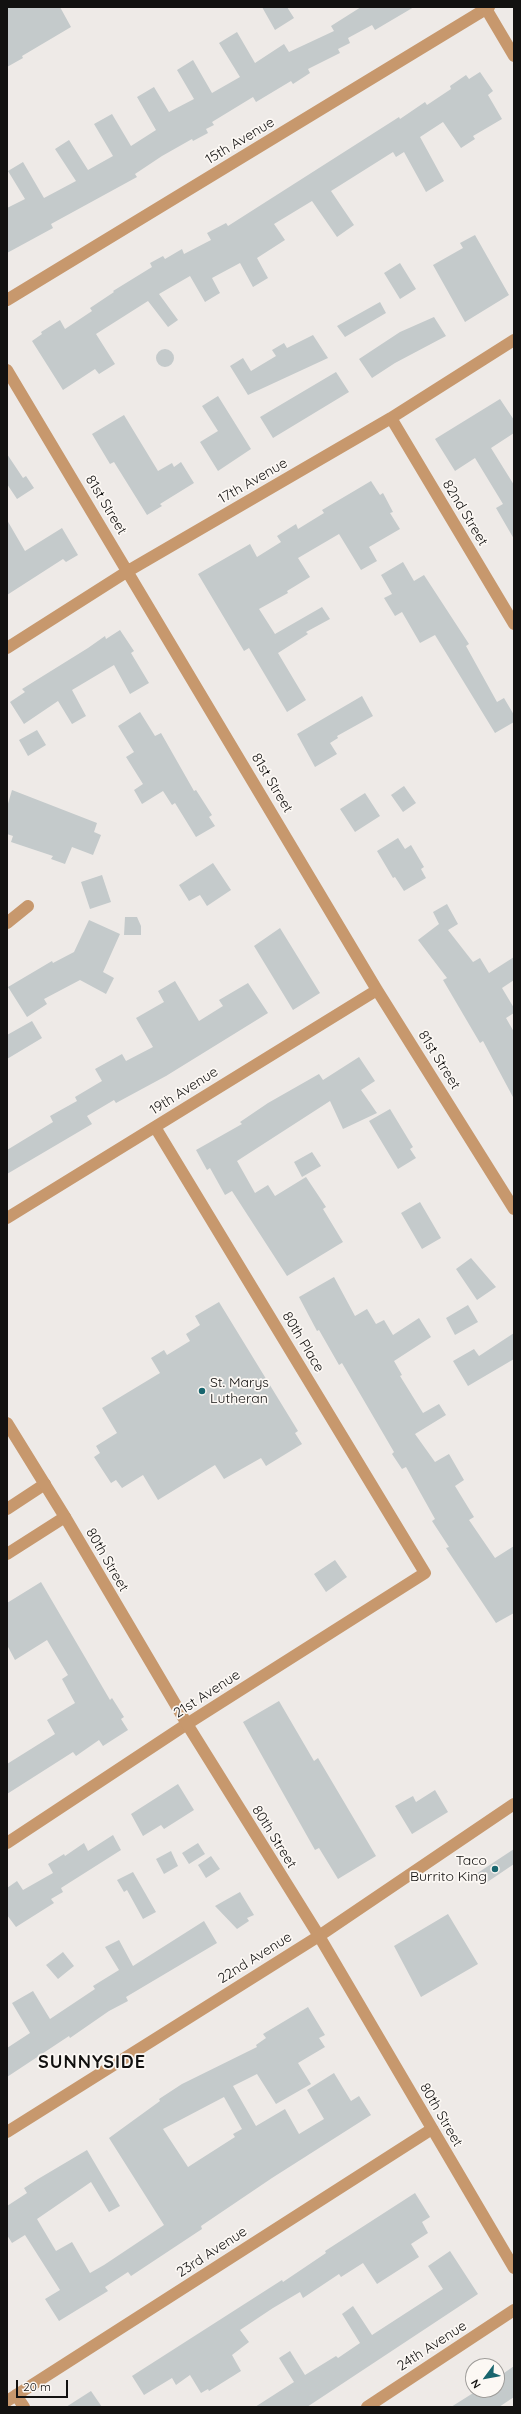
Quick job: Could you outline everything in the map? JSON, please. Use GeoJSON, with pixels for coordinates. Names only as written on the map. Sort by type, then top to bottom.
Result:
{"type":"FeatureCollection","features":[{"type":"Feature","properties":{"kind":"street"},"geometry":{"type":"LineString","coordinates":[[486,8],[514,56]]}},
{"type":"Feature","properties":{"kind":"street","name":"15th Avenue"},"geometry":{"type":"LineString","coordinates":[[7,300],[486,8]]}},
{"type":"Feature","properties":{"kind":"street","name":"17th Avenue"},"geometry":{"type":"LineString","coordinates":[[7,648],[128,571],[391,418],[514,340]]}},
{"type":"Feature","properties":{"kind":"street","name":"81st Street"},"geometry":{"type":"LineString","coordinates":[[7,370],[377,990],[514,1208]]}},
{"type":"Feature","properties":{"kind":"street","name":"82nd Street"},"geometry":{"type":"LineString","coordinates":[[391,418],[514,624]]}},
{"type":"Feature","properties":{"kind":"street"},"geometry":{"type":"LineString","coordinates":[[7,923],[28,906]]}},
{"type":"Feature","properties":{"kind":"street","name":"19th Avenue"},"geometry":{"type":"LineString","coordinates":[[7,1218],[377,990]]}},
{"type":"Feature","properties":{"kind":"street","name":"80th Place"},"geometry":{"type":"LineString","coordinates":[[155,1127],[424,1573]]}},
{"type":"Feature","properties":{"kind":"street","name":"80th Street"},"geometry":{"type":"LineString","coordinates":[[7,1423],[65,1517],[187,1724],[319,1936],[514,2268]]}},
{"type":"Feature","properties":{"kind":"street"},"geometry":{"type":"LineString","coordinates":[[7,1509],[45,1484]]}},
{"type":"Feature","properties":{"kind":"street"},"geometry":{"type":"LineString","coordinates":[[7,1554],[65,1517]]}},
{"type":"Feature","properties":{"kind":"street","name":"21st Avenue"},"geometry":{"type":"LineString","coordinates":[[7,1843],[187,1724],[424,1573]]}},
{"type":"Feature","properties":{"kind":"street","name":"22nd Avenue"},"geometry":{"type":"LineString","coordinates":[[7,2132],[319,1936],[514,1804]]}},
{"type":"Feature","properties":{"kind":"street","name":"23rd Avenue"},"geometry":{"type":"LineString","coordinates":[[12,2398],[432,2129]]}},
{"type":"Feature","properties":{"kind":"street","name":"24th Avenue"},"geometry":{"type":"LineString","coordinates":[[367,2407],[514,2310]]}},
{"type":"Feature","properties":{"kind":"street"},"geometry":{"type":"LineString","coordinates":[[12,2398],[24,2407]]}},
{"type":"Feature","properties":{"kind":"building"},"geometry":{"type":"Polygon","coordinates":[[[7,7],[60,7],[71,27],[22,56],[23,58],[7,67],[7,7]]]}},
{"type":"Feature","properties":{"kind":"building"},"geometry":{"type":"Polygon","coordinates":[[[262,7],[287,7],[294,18],[275,30],[262,7]]]}},
{"type":"Feature","properties":{"kind":"building"},"geometry":{"type":"Polygon","coordinates":[[[361,7],[414,7],[375,30],[372,25],[348,38],[350,43],[338,49],[340,53],[308,69],[310,73],[293,84],[291,81],[256,102],[253,97],[212,122],[214,125],[206,129],[208,133],[193,141],[192,139],[162,156],[135,174],[137,177],[51,224],[53,228],[7,253],[7,208],[25,199],[8,171],[23,162],[44,198],[76,181],[55,149],[69,140],[88,170],[113,156],[94,124],[112,114],[131,146],[156,130],[137,97],[154,87],[169,112],[194,99],[177,70],[193,60],[212,93],[240,77],[219,43],[237,32],[255,63],[284,44],[289,52],[334,31],[331,26],[361,7]]]}},
{"type":"Feature","properties":{"kind":"building"},"geometry":{"type":"Polygon","coordinates":[[[480,72],[493,91],[488,95],[502,119],[473,136],[475,139],[461,148],[443,122],[420,137],[444,181],[426,192],[404,152],[396,157],[393,152],[331,191],[354,225],[337,237],[312,201],[274,224],[285,240],[257,258],[268,278],[253,287],[240,263],[212,278],[220,293],[205,302],[190,276],[159,294],[178,320],[168,327],[148,301],[96,334],[115,364],[99,374],[95,369],[63,390],[32,341],[42,334],[41,332],[60,320],[65,329],[92,311],[90,308],[114,292],[113,291],[152,267],[150,263],[163,256],[165,259],[182,249],[184,254],[211,240],[207,233],[226,223],[228,226],[399,117],[400,119],[425,102],[427,105],[451,89],[450,86],[466,75],[469,79],[480,72]]]}},
{"type":"Feature","properties":{"kind":"building"},"geometry":{"type":"Polygon","coordinates":[[[475,235],[509,295],[465,322],[433,265],[463,248],[460,243],[475,235]]]}},
{"type":"Feature","properties":{"kind":"building"},"geometry":{"type":"Polygon","coordinates":[[[400,263],[416,289],[400,299],[384,273],[400,263]]]}},
{"type":"Feature","properties":{"kind":"building"},"geometry":{"type":"Polygon","coordinates":[[[380,302],[386,313],[345,337],[337,326],[380,302]]]}},
{"type":"Feature","properties":{"kind":"building"},"geometry":{"type":"Polygon","coordinates":[[[434,317],[446,336],[395,363],[372,378],[359,359],[400,332],[434,317]]]}},
{"type":"Feature","properties":{"kind":"building"},"geometry":{"type":"Polygon","coordinates":[[[313,335],[328,358],[248,395],[230,366],[243,358],[251,371],[276,356],[272,350],[284,343],[287,348],[313,335]]]}},
{"type":"Feature","properties":{"kind":"building"},"geometry":{"type":"Polygon","coordinates":[[[161,349],[169,349],[174,354],[172,365],[169,367],[161,367],[156,362],[156,354],[161,349]]]}},
{"type":"Feature","properties":{"kind":"building"},"geometry":{"type":"Polygon","coordinates":[[[336,372],[349,392],[273,438],[260,417],[336,372]]]}},
{"type":"Feature","properties":{"kind":"building"},"geometry":{"type":"Polygon","coordinates":[[[218,396],[251,449],[218,471],[200,442],[218,431],[202,406],[218,396]]]}},
{"type":"Feature","properties":{"kind":"building"},"geometry":{"type":"Polygon","coordinates":[[[500,399],[514,420],[514,433],[491,448],[514,485],[514,539],[496,508],[503,504],[475,458],[455,471],[435,439],[500,399]]]}},
{"type":"Feature","properties":{"kind":"building"},"geometry":{"type":"Polygon","coordinates":[[[124,415],[158,471],[172,463],[174,467],[181,462],[194,483],[160,504],[162,506],[147,515],[114,462],[110,464],[92,434],[124,415]]]}},
{"type":"Feature","properties":{"kind":"building"},"geometry":{"type":"Polygon","coordinates":[[[7,454],[23,478],[26,476],[34,488],[17,499],[7,484],[7,454]]]}},
{"type":"Feature","properties":{"kind":"building"},"geometry":{"type":"Polygon","coordinates":[[[371,481],[380,495],[383,493],[393,512],[390,513],[400,529],[369,547],[377,561],[361,570],[339,534],[298,558],[310,577],[287,591],[288,593],[259,609],[275,634],[322,607],[330,619],[306,632],[308,634],[278,653],[306,700],[287,712],[249,648],[244,651],[198,574],[250,544],[257,557],[281,542],[277,536],[296,524],[298,529],[324,513],[322,510],[371,481]]]}},
{"type":"Feature","properties":{"kind":"building"},"geometry":{"type":"Polygon","coordinates":[[[7,520],[25,551],[62,528],[78,555],[66,562],[63,559],[7,595],[7,520]]]}},
{"type":"Feature","properties":{"kind":"building"},"geometry":{"type":"Polygon","coordinates":[[[403,562],[414,581],[424,575],[469,644],[466,646],[497,702],[504,698],[514,715],[514,722],[495,733],[435,635],[420,643],[402,612],[395,616],[384,598],[392,594],[381,575],[403,562]]]}},
{"type":"Feature","properties":{"kind":"building"},"geometry":{"type":"Polygon","coordinates":[[[120,630],[134,651],[131,653],[149,683],[130,694],[114,665],[72,690],[86,716],[72,724],[58,701],[24,724],[10,702],[25,692],[22,689],[105,636],[106,639],[120,630]]]}},
{"type":"Feature","properties":{"kind":"building"},"geometry":{"type":"Polygon","coordinates":[[[362,696],[373,716],[337,736],[338,738],[330,743],[337,754],[315,767],[297,734],[362,696]]]}},
{"type":"Feature","properties":{"kind":"building"},"geometry":{"type":"Polygon","coordinates":[[[140,712],[155,736],[161,733],[194,791],[196,790],[212,815],[209,817],[215,826],[196,837],[175,803],[172,805],[163,791],[142,804],[134,790],[143,784],[126,757],[134,752],[118,726],[140,712]]]}},
{"type":"Feature","properties":{"kind":"building"},"geometry":{"type":"Polygon","coordinates":[[[37,730],[46,745],[28,756],[19,740],[37,730]]]}},
{"type":"Feature","properties":{"kind":"building"},"geometry":{"type":"Polygon","coordinates":[[[404,786],[416,803],[403,812],[391,795],[404,786]]]}},
{"type":"Feature","properties":{"kind":"building"},"geometry":{"type":"Polygon","coordinates":[[[12,790],[97,823],[94,832],[101,835],[93,855],[72,847],[65,864],[51,859],[53,856],[11,842],[13,836],[7,834],[7,807],[12,790]]]}},
{"type":"Feature","properties":{"kind":"building"},"geometry":{"type":"Polygon","coordinates":[[[365,793],[380,816],[355,832],[340,809],[365,793]]]}},
{"type":"Feature","properties":{"kind":"building"},"geometry":{"type":"Polygon","coordinates":[[[398,838],[405,849],[411,845],[424,867],[421,869],[426,878],[404,891],[395,877],[393,878],[377,851],[398,838]]]}},
{"type":"Feature","properties":{"kind":"building"},"geometry":{"type":"Polygon","coordinates":[[[213,863],[231,890],[207,906],[200,895],[189,901],[179,885],[213,863]]]}},
{"type":"Feature","properties":{"kind":"building"},"geometry":{"type":"Polygon","coordinates":[[[102,875],[111,902],[90,909],[81,882],[102,875]]]}},
{"type":"Feature","properties":{"kind":"building"},"geometry":{"type":"Polygon","coordinates":[[[447,904],[458,924],[448,930],[473,962],[480,958],[489,973],[514,957],[514,980],[502,988],[514,1008],[514,1013],[506,1018],[514,1032],[514,1099],[483,1041],[480,1043],[443,980],[447,978],[418,940],[439,924],[433,912],[447,904]]]}},
{"type":"Feature","properties":{"kind":"building"},"geometry":{"type":"Polygon","coordinates":[[[125,917],[137,917],[141,926],[141,935],[124,935],[125,917]]]}},
{"type":"Feature","properties":{"kind":"building"},"geometry":{"type":"Polygon","coordinates":[[[89,920],[120,934],[103,972],[114,978],[106,994],[80,980],[44,999],[47,1004],[27,1017],[8,987],[52,961],[53,963],[74,952],[89,920]]]}},
{"type":"Feature","properties":{"kind":"building"},"geometry":{"type":"Polygon","coordinates":[[[280,928],[320,993],[293,1010],[254,946],[280,928]]]}},
{"type":"Feature","properties":{"kind":"building"},"geometry":{"type":"Polygon","coordinates":[[[175,981],[199,1021],[223,1006],[219,1000],[248,983],[268,1013],[166,1076],[116,1103],[114,1100],[87,1116],[92,1124],[7,1174],[7,1150],[53,1122],[50,1116],[77,1101],[75,1097],[102,1081],[95,1069],[122,1054],[126,1061],[153,1047],[136,1018],[164,1002],[158,991],[175,981]]]}},
{"type":"Feature","properties":{"kind":"building"},"geometry":{"type":"Polygon","coordinates":[[[32,1021],[42,1038],[7,1059],[7,1035],[32,1021]]]}},
{"type":"Feature","properties":{"kind":"building"},"geometry":{"type":"Polygon","coordinates":[[[359,1057],[375,1081],[361,1090],[377,1113],[343,1129],[330,1101],[237,1161],[255,1193],[268,1185],[275,1196],[306,1177],[326,1207],[323,1209],[343,1242],[287,1276],[232,1191],[225,1195],[210,1168],[207,1170],[196,1150],[242,1124],[240,1122],[268,1103],[319,1074],[323,1080],[359,1057]]]}},
{"type":"Feature","properties":{"kind":"building"},"geometry":{"type":"Polygon","coordinates":[[[390,1109],[413,1147],[410,1149],[416,1158],[398,1169],[369,1121],[390,1109]]]}},
{"type":"Feature","properties":{"kind":"building"},"geometry":{"type":"Polygon","coordinates":[[[312,1152],[321,1166],[302,1177],[294,1162],[312,1152]]]}},
{"type":"Feature","properties":{"kind":"building"},"geometry":{"type":"Polygon","coordinates":[[[420,1202],[441,1238],[422,1249],[401,1213],[420,1202]]]}},
{"type":"Feature","properties":{"kind":"building"},"geometry":{"type":"Polygon","coordinates":[[[471,1258],[496,1287],[477,1300],[456,1269],[471,1258]]]}},
{"type":"Feature","properties":{"kind":"building"},"geometry":{"type":"Polygon","coordinates":[[[334,1277],[355,1316],[367,1309],[376,1324],[384,1320],[393,1335],[419,1318],[431,1337],[394,1361],[402,1375],[400,1376],[423,1413],[439,1404],[446,1415],[415,1434],[435,1462],[449,1454],[464,1480],[455,1486],[474,1517],[469,1520],[495,1558],[514,1546],[514,1613],[496,1623],[446,1548],[449,1547],[432,1521],[435,1519],[406,1467],[402,1469],[392,1454],[394,1452],[342,1363],[339,1365],[319,1330],[317,1331],[299,1297],[334,1277]]]}},
{"type":"Feature","properties":{"kind":"building","name":"St. Marys Lutheran"},"geometry":{"type":"Polygon","coordinates":[[[219,1302],[298,1431],[295,1433],[302,1444],[266,1466],[261,1458],[224,1479],[215,1465],[158,1500],[143,1475],[122,1488],[116,1480],[111,1483],[94,1457],[100,1453],[96,1446],[117,1433],[102,1408],[160,1373],[151,1358],[164,1350],[167,1355],[190,1341],[186,1334],[200,1325],[195,1316],[219,1302]]]}},
{"type":"Feature","properties":{"kind":"building"},"geometry":{"type":"Polygon","coordinates":[[[468,1305],[478,1322],[455,1335],[446,1318],[468,1305]]]}},
{"type":"Feature","properties":{"kind":"building"},"geometry":{"type":"Polygon","coordinates":[[[514,1333],[514,1359],[468,1386],[453,1361],[474,1349],[479,1356],[514,1333]]]}},
{"type":"Feature","properties":{"kind":"building"},"geometry":{"type":"Polygon","coordinates":[[[335,1560],[347,1577],[326,1592],[314,1574],[335,1560]]]}},
{"type":"Feature","properties":{"kind":"building"},"geometry":{"type":"Polygon","coordinates":[[[41,1582],[110,1700],[112,1698],[124,1717],[121,1719],[128,1730],[103,1746],[99,1740],[76,1756],[73,1752],[7,1794],[7,1764],[55,1734],[47,1720],[75,1703],[62,1679],[68,1675],[47,1640],[15,1660],[7,1645],[7,1603],[41,1582]]]}},
{"type":"Feature","properties":{"kind":"building"},"geometry":{"type":"Polygon","coordinates":[[[279,1701],[314,1761],[318,1758],[376,1856],[338,1879],[319,1848],[315,1850],[243,1722],[279,1701]]]}},
{"type":"Feature","properties":{"kind":"building"},"geometry":{"type":"Polygon","coordinates":[[[178,1784],[194,1810],[164,1829],[161,1825],[143,1836],[131,1814],[178,1784]]]}},
{"type":"Feature","properties":{"kind":"building"},"geometry":{"type":"Polygon","coordinates":[[[435,1790],[448,1812],[412,1834],[395,1806],[413,1796],[416,1802],[435,1790]]]}},
{"type":"Feature","properties":{"kind":"building"},"geometry":{"type":"Polygon","coordinates":[[[113,1835],[121,1850],[61,1888],[63,1892],[51,1899],[54,1903],[16,1927],[7,1915],[7,1888],[17,1881],[23,1890],[53,1873],[48,1864],[64,1854],[65,1856],[84,1843],[88,1851],[113,1835]]]}},
{"type":"Feature","properties":{"kind":"building"},"geometry":{"type":"Polygon","coordinates":[[[198,1843],[205,1854],[189,1864],[182,1853],[198,1843]]]}},
{"type":"Feature","properties":{"kind":"building","name":"Taco Burrito King"},"geometry":{"type":"Polygon","coordinates":[[[514,1849],[514,1864],[483,1885],[476,1874],[514,1849]]]}},
{"type":"Feature","properties":{"kind":"building"},"geometry":{"type":"Polygon","coordinates":[[[171,1851],[178,1866],[164,1874],[156,1859],[171,1851]]]}},
{"type":"Feature","properties":{"kind":"building"},"geometry":{"type":"Polygon","coordinates":[[[211,1856],[220,1869],[206,1878],[198,1865],[211,1856]]]}},
{"type":"Feature","properties":{"kind":"building"},"geometry":{"type":"Polygon","coordinates":[[[133,1872],[156,1912],[143,1919],[127,1890],[124,1892],[117,1880],[133,1872]]]}},
{"type":"Feature","properties":{"kind":"building"},"geometry":{"type":"Polygon","coordinates":[[[240,1892],[254,1915],[247,1918],[249,1921],[237,1929],[215,1906],[240,1892]]]}},
{"type":"Feature","properties":{"kind":"building"},"geometry":{"type":"Polygon","coordinates":[[[448,1914],[478,1964],[421,1997],[394,1946],[448,1914]]]}},
{"type":"Feature","properties":{"kind":"building"},"geometry":{"type":"Polygon","coordinates":[[[204,1921],[217,1943],[126,1997],[128,2001],[109,2011],[70,2038],[69,2036],[7,2077],[7,2048],[30,2033],[12,2003],[33,1991],[50,2019],[95,1989],[93,1986],[119,1970],[105,1947],[119,1940],[133,1966],[204,1921]]]}},
{"type":"Feature","properties":{"kind":"building"},"geometry":{"type":"Polygon","coordinates":[[[63,1952],[74,1966],[58,1979],[46,1965],[63,1952]]]}},
{"type":"Feature","properties":{"kind":"building"},"geometry":{"type":"Polygon","coordinates":[[[308,2007],[325,2035],[319,2038],[325,2047],[298,2063],[311,2084],[276,2104],[257,2074],[233,2086],[256,2126],[285,2109],[299,2134],[324,2119],[307,2090],[334,2073],[351,2101],[359,2096],[371,2115],[272,2178],[201,2226],[202,2229],[131,2276],[128,2272],[105,2287],[108,2291],[59,2321],[45,2299],[60,2290],[25,2235],[12,2243],[7,2235],[7,2206],[27,2193],[24,2188],[87,2150],[120,2206],[109,2212],[91,2182],[37,2219],[56,2251],[72,2242],[90,2273],[164,2225],[109,2138],[160,2101],[159,2099],[182,2084],[257,2047],[256,2045],[266,2038],[263,2034],[308,2007]],[[224,2097],[163,2129],[188,2167],[235,2137],[233,2134],[242,2129],[224,2097]]]}},
{"type":"Feature","properties":{"kind":"building"},"geometry":{"type":"Polygon","coordinates":[[[415,2193],[430,2217],[422,2222],[428,2233],[411,2244],[419,2257],[377,2284],[363,2263],[341,2277],[339,2274],[303,2298],[300,2292],[273,2308],[240,2330],[249,2342],[232,2355],[241,2371],[209,2391],[208,2389],[201,2393],[190,2375],[176,2385],[172,2378],[144,2395],[132,2376],[282,2280],[283,2282],[326,2253],[325,2251],[415,2193]]]}},
{"type":"Feature","properties":{"kind":"building"},"geometry":{"type":"Polygon","coordinates":[[[450,2251],[478,2294],[307,2407],[255,2407],[294,2382],[279,2358],[290,2351],[305,2375],[336,2356],[338,2358],[360,2343],[342,2314],[353,2306],[372,2335],[443,2289],[428,2266],[450,2251]]]}},
{"type":"Feature","properties":{"kind":"building"},"geometry":{"type":"Polygon","coordinates":[[[514,2366],[514,2397],[499,2407],[451,2407],[465,2398],[505,2398],[505,2372],[514,2366]]]}},
{"type":"Feature","properties":{"kind":"building"},"geometry":{"type":"Polygon","coordinates":[[[91,2391],[102,2407],[66,2407],[91,2391]]]}},
{"type":"Feature","properties":{"kind":"place","name":"St. Marys Lutheran"},"geometry":{"type":"Point","coordinates":[202,1391]}},
{"type":"Feature","properties":{"kind":"place","name":"Taco Burrito King"},"geometry":{"type":"Point","coordinates":[495,1869]}},
{"type":"Feature","properties":{"kind":"district","name":"SUNNYSIDE"},"geometry":{"type":"Point","coordinates":[92,2063]}}]}
